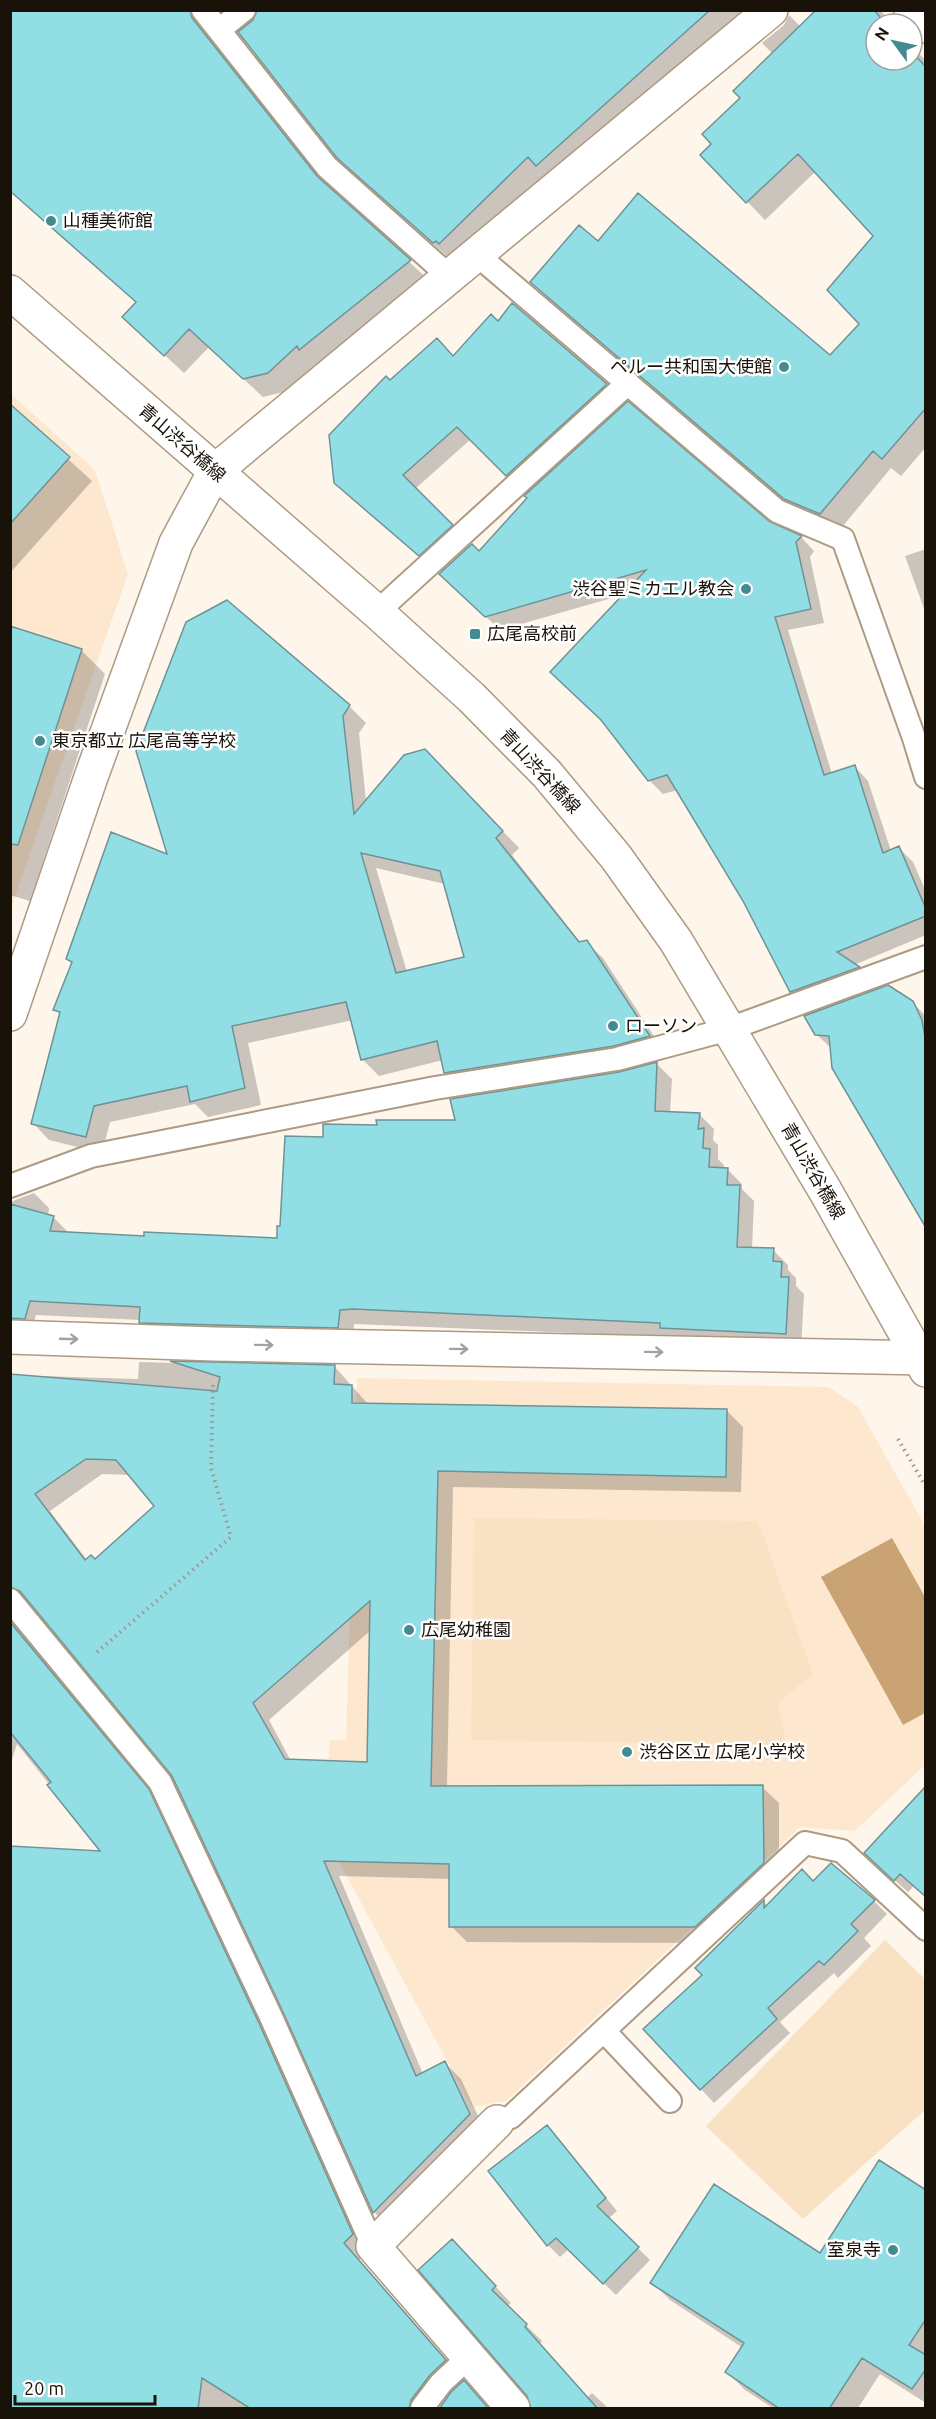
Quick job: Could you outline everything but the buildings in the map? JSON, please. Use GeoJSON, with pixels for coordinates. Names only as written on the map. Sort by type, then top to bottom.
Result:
{"type":"FeatureCollection","features":[{"type":"Feature","properties":{"kind":"street"},"geometry":{"type":"LineString","coordinates":[[10,1014],[91,777],[176,543],[215,471],[771,10]]}},
{"type":"Feature","properties":{"kind":"street"},"geometry":{"type":"LineString","coordinates":[[911,10],[926,26]]}},
{"type":"Feature","properties":{"kind":"street","name":"青山渋谷橋線"},"geometry":{"type":"LineString","coordinates":[[10,292],[377,612],[472,698],[555,783],[616,856],[676,940],[826,1192],[923,1362]]}},
{"type":"Feature","properties":{"kind":"street"},"geometry":{"type":"LineString","coordinates":[[10,1337],[923,1362]]}},
{"type":"Feature","properties":{"kind":"street"},"geometry":{"type":"LineString","coordinates":[[497,2122],[373,2246],[513,2409]]}},
{"type":"Feature","properties":{"kind":"lane"},"geometry":{"type":"LineString","coordinates":[[203,10],[327,167],[449,276]]}},
{"type":"Feature","properties":{"kind":"lane"},"geometry":{"type":"LineString","coordinates":[[219,30],[244,10]]}},
{"type":"Feature","properties":{"kind":"lane"},"geometry":{"type":"LineString","coordinates":[[476,255],[777,511],[843,539],[926,777]]}},
{"type":"Feature","properties":{"kind":"lane"},"geometry":{"type":"LineString","coordinates":[[377,612],[628,383]]}},
{"type":"Feature","properties":{"kind":"lane"},"geometry":{"type":"LineString","coordinates":[[10,1186],[91,1156],[435,1088],[618,1059],[729,1029],[926,957]]}},
{"type":"Feature","properties":{"kind":"lane"},"geometry":{"type":"LineString","coordinates":[[10,1600],[160,1782],[271,2017],[373,2246]]}},
{"type":"Feature","properties":{"kind":"lane"},"geometry":{"type":"LineString","coordinates":[[497,2122],[511,2117],[805,1843],[842,1851],[926,1929]]}},
{"type":"Feature","properties":{"kind":"lane"},"geometry":{"type":"LineString","coordinates":[[604,2031],[670,2101]]}},
{"type":"Feature","properties":{"kind":"lane"},"geometry":{"type":"LineString","coordinates":[[422,2409],[441,2383],[469,2357]]}},
{"type":"Feature","properties":{"kind":"path"},"geometry":{"type":"LineString","coordinates":[[71,1674],[231,1537],[211,1468],[214,1344]]}},
{"type":"Feature","properties":{"kind":"path"},"geometry":{"type":"LineString","coordinates":[[898,1439],[926,1487]]}},
{"type":"Feature","properties":{"kind":"shaded area","name":"東京都立 広尾高等学校"},"geometry":{"type":"Polygon","coordinates":[[[11,394],[95,470],[128,574],[11,908],[11,394]]]}},
{"type":"Feature","properties":{"kind":"shaded area","name":"渋谷区立 広尾小学校"},"geometry":{"type":"Polygon","coordinates":[[[357,1378],[829,1387],[858,1407],[925,1526],[926,1764],[855,1831],[800,1827],[506,2101],[472,2107],[328,1842],[329,1740],[346,1740],[357,1378]]]}},
{"type":"Feature","properties":{"kind":"shaded area"},"geometry":{"type":"Polygon","coordinates":[[[474,1518],[758,1521],[813,1675],[778,1702],[786,1745],[471,1740],[474,1518]]]}},
{"type":"Feature","properties":{"kind":"shaded area"},"geometry":{"type":"Polygon","coordinates":[[[892,1538],[925,1597],[925,1713],[903,1725],[821,1577],[892,1538]]]}},
{"type":"Feature","properties":{"kind":"shaded area"},"geometry":{"type":"Polygon","coordinates":[[[885,1940],[925,1979],[925,2110],[803,2219],[706,2126],[885,1940]]]}},
{"type":"Feature","properties":{"kind":"place","name":"山種美術館"},"geometry":{"type":"Point","coordinates":[51,221]}},
{"type":"Feature","properties":{"kind":"place","name":"ペルー共和国大使館"},"geometry":{"type":"Point","coordinates":[784,367]}},
{"type":"Feature","properties":{"kind":"place","name":"渋谷聖ミカエル教会"},"geometry":{"type":"Point","coordinates":[746,589]}},
{"type":"Feature","properties":{"kind":"place","name":"広尾高校前"},"geometry":{"type":"Point","coordinates":[475,634]}},
{"type":"Feature","properties":{"kind":"place","name":"東京都立 広尾高等学校"},"geometry":{"type":"Point","coordinates":[40,741]}},
{"type":"Feature","properties":{"kind":"place","name":"ローソン"},"geometry":{"type":"Point","coordinates":[613,1026]}},
{"type":"Feature","properties":{"kind":"place","name":"広尾幼稚園"},"geometry":{"type":"Point","coordinates":[409,1630]}},
{"type":"Feature","properties":{"kind":"place","name":"渋谷区立 広尾小学校"},"geometry":{"type":"Point","coordinates":[627,1752]}},
{"type":"Feature","properties":{"kind":"place","name":"室泉寺"},"geometry":{"type":"Point","coordinates":[893,2250]}}]}
